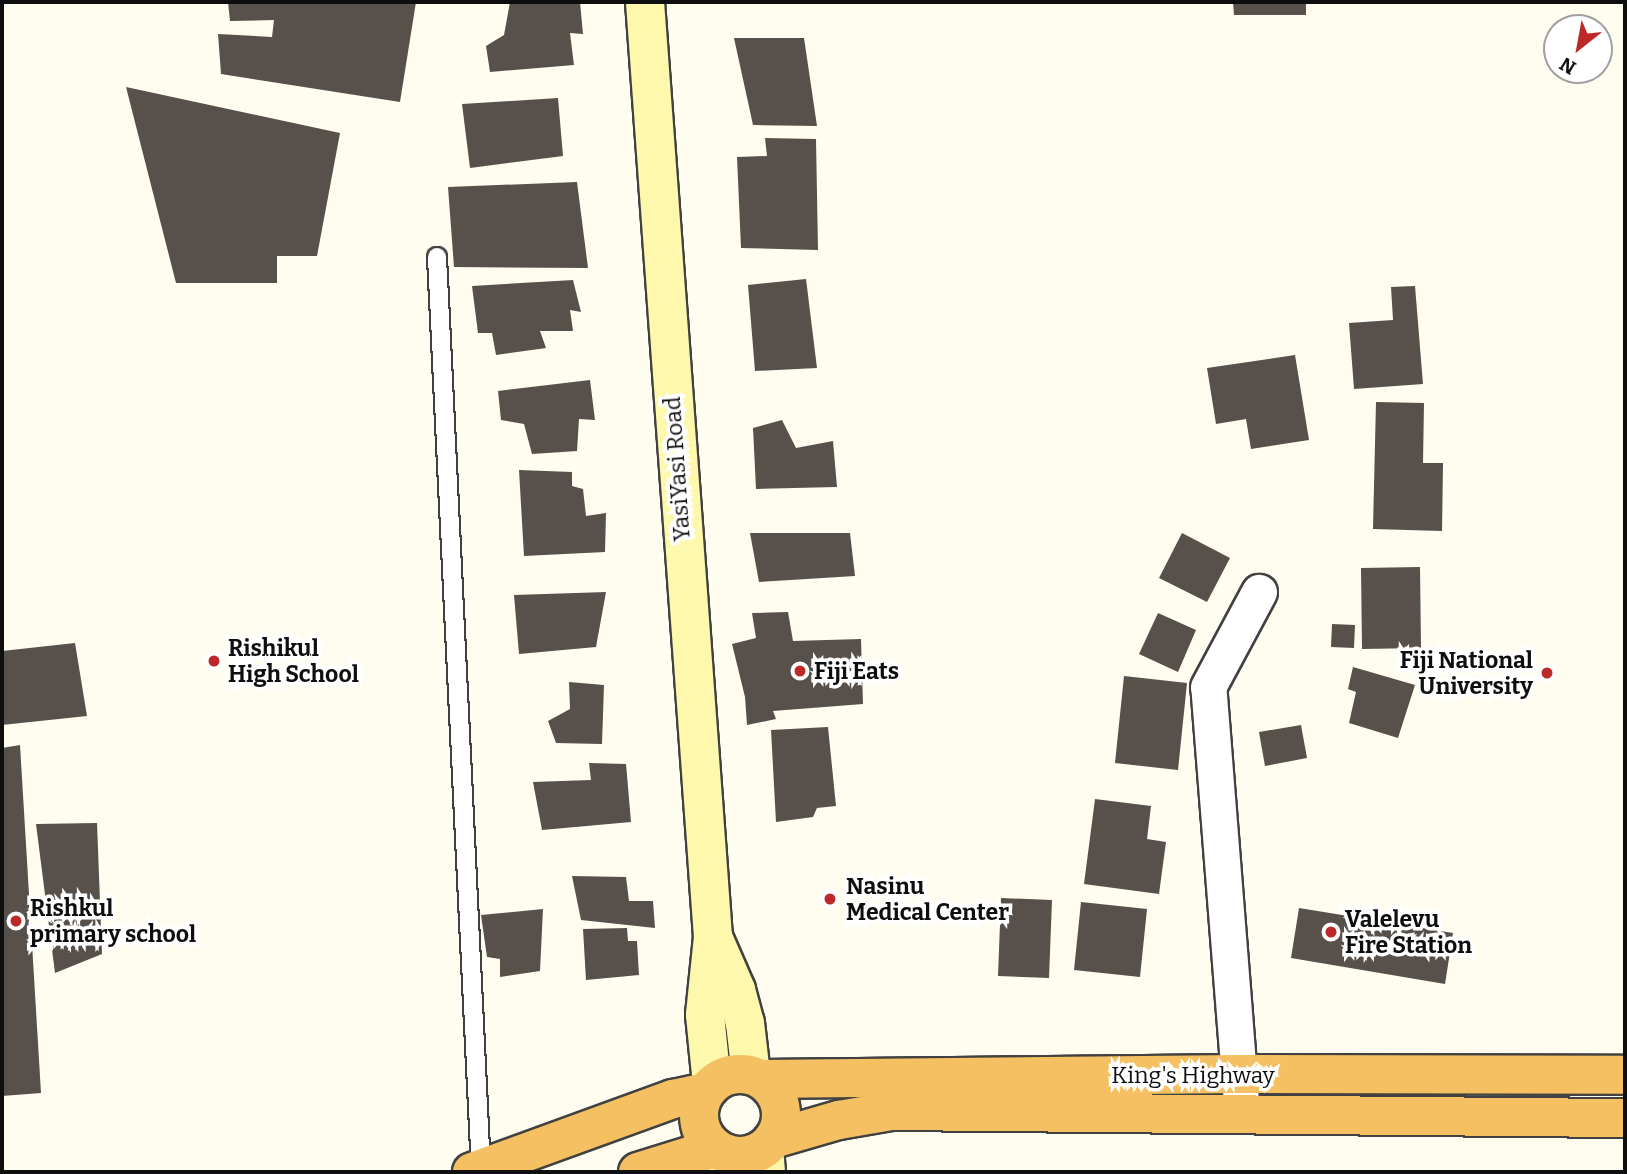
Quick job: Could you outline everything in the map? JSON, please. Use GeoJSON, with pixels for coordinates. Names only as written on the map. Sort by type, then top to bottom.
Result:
{"type":"FeatureCollection","features":[{"type":"Feature","properties":{"kind":"highway","name":"King's Highway"},"geometry":{"type":"LineString","coordinates":[[756,1077],[1239,1074],[1625,1076]]}},
{"type":"Feature","properties":{"kind":"highway"},"geometry":{"type":"LineString","coordinates":[[476,1171],[708,1088],[723,1077],[756,1077],[773,1091],[780,1107],[780,1124],[768,1153],[638,1172]]}},
{"type":"Feature","properties":{"kind":"highway"},"geometry":{"type":"LineString","coordinates":[[708,1088],[699,1107],[699,1122],[704,1137],[722,1158]]}},
{"type":"Feature","properties":{"kind":"highway","name":"King's Highway"},"geometry":{"type":"LineString","coordinates":[[768,1153],[839,1120],[891,1111],[1625,1118]]}},
{"type":"Feature","properties":{"kind":"main road","name":"YasiYasi Road"},"geometry":{"type":"LineString","coordinates":[[645,2],[713,937],[705,1015],[708,1088]]}},
{"type":"Feature","properties":{"kind":"main road","name":"YasiYasi Road"},"geometry":{"type":"LineString","coordinates":[[713,937],[736,990],[756,1077]]}},
{"type":"Feature","properties":{"kind":"street"},"geometry":{"type":"LineString","coordinates":[[1242,1113],[1208,687],[1259,592]]}},
{"type":"Feature","properties":{"kind":"lane"},"geometry":{"type":"LineString","coordinates":[[437,257],[476,1171]]}},
{"type":"Feature","properties":{"kind":"building"},"geometry":{"type":"Polygon","coordinates":[[[228,2],[416,2],[400,102],[221,74],[218,34],[272,37],[274,20],[230,21],[228,2]]]}},
{"type":"Feature","properties":{"kind":"building"},"geometry":{"type":"Polygon","coordinates":[[[510,2],[580,2],[583,34],[570,33],[574,65],[490,72],[486,46],[504,35],[510,2]]]}},
{"type":"Feature","properties":{"kind":"building"},"geometry":{"type":"Polygon","coordinates":[[[1233,2],[1306,2],[1306,15],[1234,15],[1233,2]]]}},
{"type":"Feature","properties":{"kind":"building"},"geometry":{"type":"Polygon","coordinates":[[[734,38],[804,38],[817,126],[753,125],[734,38]]]}},
{"type":"Feature","properties":{"kind":"building"},"geometry":{"type":"Polygon","coordinates":[[[126,87],[340,133],[317,256],[277,256],[277,283],[176,283],[126,87]]]}},
{"type":"Feature","properties":{"kind":"building"},"geometry":{"type":"Polygon","coordinates":[[[558,98],[563,156],[470,168],[462,104],[558,98]]]}},
{"type":"Feature","properties":{"kind":"building"},"geometry":{"type":"Polygon","coordinates":[[[765,138],[816,139],[818,250],[741,248],[737,157],[767,156],[765,138]]]}},
{"type":"Feature","properties":{"kind":"building"},"geometry":{"type":"Polygon","coordinates":[[[577,182],[588,268],[454,267],[448,187],[577,182]]]}},
{"type":"Feature","properties":{"kind":"building"},"geometry":{"type":"Polygon","coordinates":[[[806,279],[817,368],[755,371],[748,285],[806,279]]]}},
{"type":"Feature","properties":{"kind":"building"},"geometry":{"type":"Polygon","coordinates":[[[573,280],[581,312],[570,310],[573,331],[540,331],[546,348],[496,355],[492,333],[478,333],[472,286],[573,280]]]}},
{"type":"Feature","properties":{"kind":"building"},"geometry":{"type":"Polygon","coordinates":[[[1415,286],[1423,384],[1354,389],[1349,323],[1393,320],[1391,287],[1415,286]]]}},
{"type":"Feature","properties":{"kind":"building"},"geometry":{"type":"Polygon","coordinates":[[[1295,355],[1309,440],[1251,449],[1246,419],[1216,424],[1207,368],[1295,355]]]}},
{"type":"Feature","properties":{"kind":"building"},"geometry":{"type":"Polygon","coordinates":[[[590,380],[595,420],[579,419],[577,451],[532,454],[524,424],[501,420],[498,391],[590,380]]]}},
{"type":"Feature","properties":{"kind":"building"},"geometry":{"type":"Polygon","coordinates":[[[1376,402],[1424,403],[1423,463],[1443,463],[1442,531],[1373,529],[1376,402]]]}},
{"type":"Feature","properties":{"kind":"building"},"geometry":{"type":"Polygon","coordinates":[[[782,420],[796,448],[833,441],[837,487],[756,489],[753,428],[782,420]]]}},
{"type":"Feature","properties":{"kind":"building"},"geometry":{"type":"Polygon","coordinates":[[[519,470],[572,472],[572,486],[583,489],[586,516],[606,513],[605,552],[524,556],[519,470]]]}},
{"type":"Feature","properties":{"kind":"building"},"geometry":{"type":"Polygon","coordinates":[[[750,533],[850,533],[855,576],[759,582],[750,533]]]}},
{"type":"Feature","properties":{"kind":"building"},"geometry":{"type":"Polygon","coordinates":[[[1182,533],[1230,558],[1207,602],[1159,578],[1182,533]]]}},
{"type":"Feature","properties":{"kind":"building"},"geometry":{"type":"Polygon","coordinates":[[[1420,567],[1421,648],[1362,649],[1361,568],[1420,567]]]}},
{"type":"Feature","properties":{"kind":"building"},"geometry":{"type":"Polygon","coordinates":[[[606,592],[596,647],[519,654],[514,595],[606,592]]]}},
{"type":"Feature","properties":{"kind":"building","name":"Fiji Eats"},"geometry":{"type":"Polygon","coordinates":[[[788,612],[793,641],[861,639],[863,704],[773,711],[776,719],[747,725],[745,697],[732,644],[756,638],[752,613],[788,612]]]}},
{"type":"Feature","properties":{"kind":"building"},"geometry":{"type":"Polygon","coordinates":[[[1158,613],[1196,630],[1178,672],[1139,654],[1158,613]]]}},
{"type":"Feature","properties":{"kind":"building"},"geometry":{"type":"Polygon","coordinates":[[[1332,624],[1355,625],[1354,648],[1331,647],[1332,624]]]}},
{"type":"Feature","properties":{"kind":"building"},"geometry":{"type":"Polygon","coordinates":[[[75,643],[87,716],[2,725],[2,651],[75,643]]]}},
{"type":"Feature","properties":{"kind":"building"},"geometry":{"type":"Polygon","coordinates":[[[1353,667],[1415,685],[1398,738],[1349,723],[1356,692],[1348,689],[1353,667]]]}},
{"type":"Feature","properties":{"kind":"building"},"geometry":{"type":"Polygon","coordinates":[[[1124,676],[1187,683],[1178,770],[1115,763],[1124,676]]]}},
{"type":"Feature","properties":{"kind":"building"},"geometry":{"type":"Polygon","coordinates":[[[569,682],[604,685],[602,744],[556,743],[548,721],[570,709],[569,682]]]}},
{"type":"Feature","properties":{"kind":"building"},"geometry":{"type":"Polygon","coordinates":[[[1301,725],[1307,758],[1265,766],[1259,732],[1301,725]]]}},
{"type":"Feature","properties":{"kind":"building"},"geometry":{"type":"Polygon","coordinates":[[[828,727],[836,806],[817,808],[813,817],[776,822],[771,730],[828,727]]]}},
{"type":"Feature","properties":{"kind":"building","name":"Rishkul primary school"},"geometry":{"type":"Polygon","coordinates":[[[20,745],[41,1093],[2,1096],[2,748],[20,745]]]}},
{"type":"Feature","properties":{"kind":"building"},"geometry":{"type":"Polygon","coordinates":[[[589,763],[626,764],[631,822],[542,830],[533,782],[591,780],[589,763]]]}},
{"type":"Feature","properties":{"kind":"building"},"geometry":{"type":"Polygon","coordinates":[[[1095,799],[1151,806],[1147,839],[1166,842],[1159,894],[1084,884],[1095,799]]]}},
{"type":"Feature","properties":{"kind":"building"},"geometry":{"type":"Polygon","coordinates":[[[97,823],[102,954],[55,973],[36,824],[97,823]]]}},
{"type":"Feature","properties":{"kind":"building"},"geometry":{"type":"Polygon","coordinates":[[[572,876],[626,877],[629,901],[653,901],[655,928],[581,920],[572,876]]]}},
{"type":"Feature","properties":{"kind":"building"},"geometry":{"type":"Polygon","coordinates":[[[1001,898],[1052,900],[1049,978],[998,976],[1001,898]]]}},
{"type":"Feature","properties":{"kind":"building"},"geometry":{"type":"Polygon","coordinates":[[[1081,902],[1147,909],[1140,977],[1074,970],[1081,902]]]}},
{"type":"Feature","properties":{"kind":"building"},"geometry":{"type":"Polygon","coordinates":[[[1299,908],[1453,933],[1445,984],[1291,958],[1299,908]]]}},
{"type":"Feature","properties":{"kind":"building"},"geometry":{"type":"Polygon","coordinates":[[[543,909],[540,971],[500,977],[500,959],[487,957],[481,915],[543,909]]]}},
{"type":"Feature","properties":{"kind":"building"},"geometry":{"type":"Polygon","coordinates":[[[627,928],[628,941],[637,941],[639,975],[586,980],[583,929],[627,928]]]}},
{"type":"Feature","properties":{"kind":"place","name":"Rishikul High School"},"geometry":{"type":"Point","coordinates":[214,661]}},
{"type":"Feature","properties":{"kind":"place","name":"Fiji Eats"},"geometry":{"type":"Point","coordinates":[800,671]}},
{"type":"Feature","properties":{"kind":"place","name":"Fiji National University"},"geometry":{"type":"Point","coordinates":[1547,673]}},
{"type":"Feature","properties":{"kind":"place","name":"Nasinu Medical Center"},"geometry":{"type":"Point","coordinates":[830,899]}},
{"type":"Feature","properties":{"kind":"place","name":"Rishkul primary school"},"geometry":{"type":"Point","coordinates":[16,921]}},
{"type":"Feature","properties":{"kind":"place","name":"Valelevu Fire Station"},"geometry":{"type":"Point","coordinates":[1331,932]}}]}
